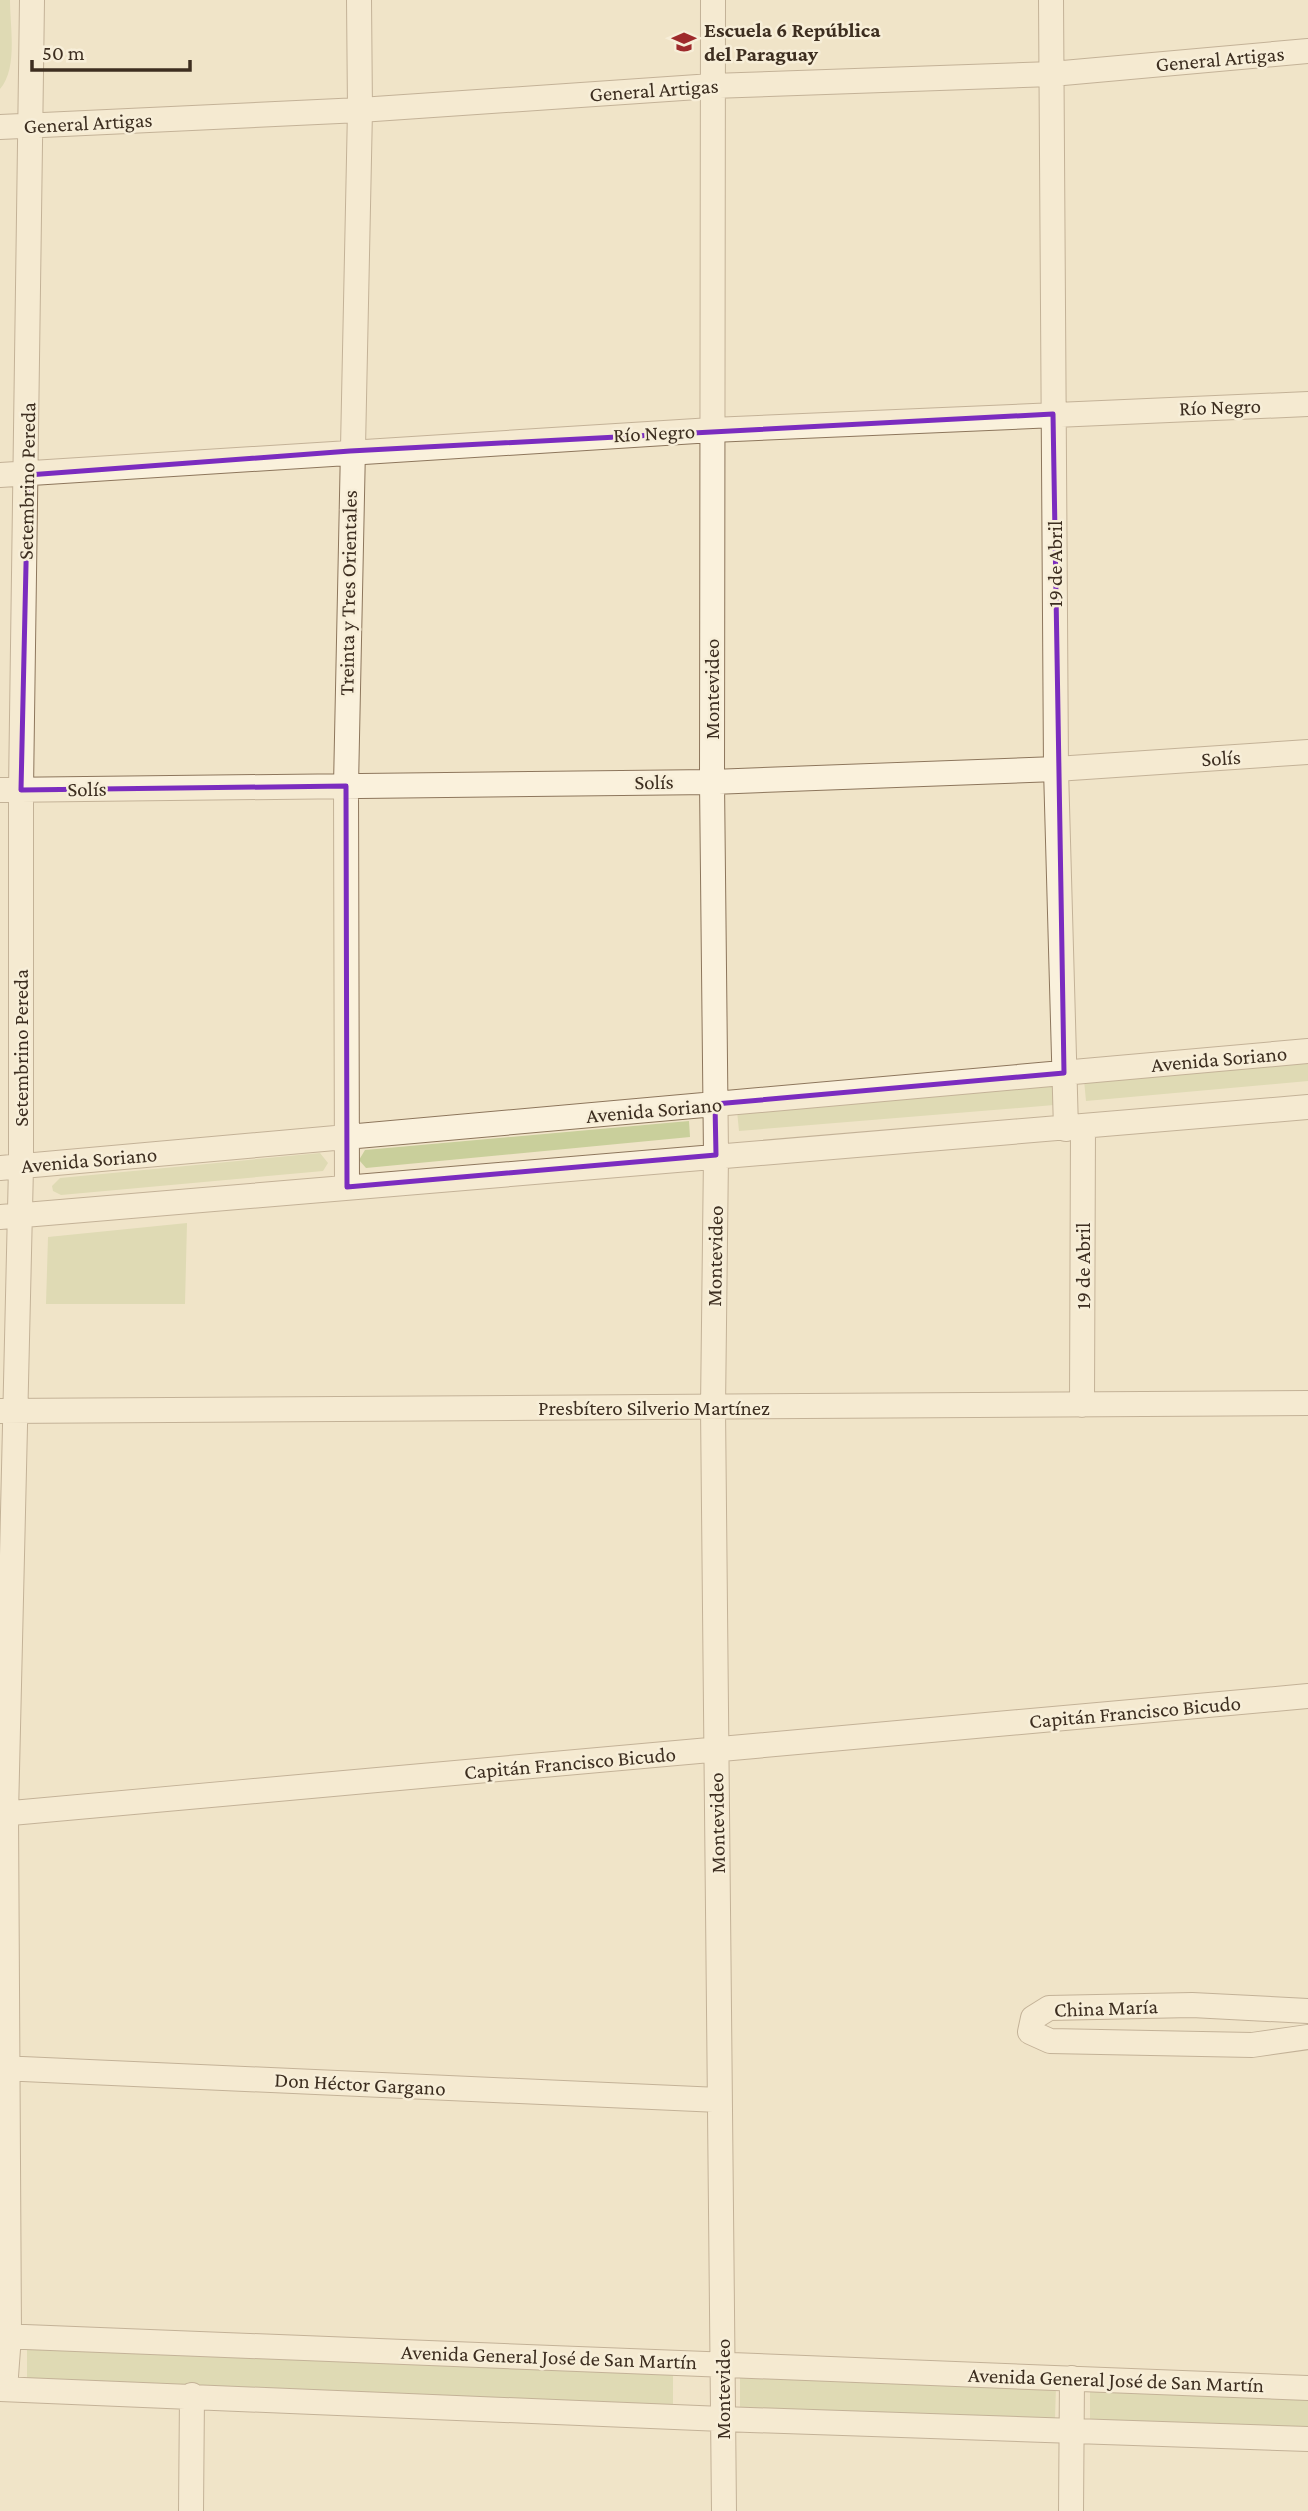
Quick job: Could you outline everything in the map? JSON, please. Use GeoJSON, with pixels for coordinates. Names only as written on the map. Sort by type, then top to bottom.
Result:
{"type":"FeatureCollection","features":[{"type":"Feature","properties":{"kind":"street","name":"Setembrino Pereda"},"geometry":{"type":"LineString","coordinates":[[3,2389],[3,1814],[10,1167],[10,790],[28,475],[32,0]]}},
{"type":"Feature","properties":{"kind":"street","name":"Treinta y Tres Orientales"},"geometry":{"type":"LineString","coordinates":[[347,1187],[345,786],[360,110],[359,0]]}},
{"type":"Feature","properties":{"kind":"street","name":"Montevideo"},"geometry":{"type":"LineString","coordinates":[[713,0],[712,782],[716,1104],[713,1408],[724,2511]]}},
{"type":"Feature","properties":{"kind":"street","name":"19 de Abril"},"geometry":{"type":"LineString","coordinates":[[1051,0],[1056,769],[1064,1073],[1075,1128],[1082,1405]]}},
{"type":"Feature","properties":{"kind":"street","name":"General Artigas"},"geometry":{"type":"LineString","coordinates":[[0,127],[360,110],[712,86],[1052,74],[1308,51]]}},
{"type":"Feature","properties":{"kind":"street","name":"Río Negro"},"geometry":{"type":"LineString","coordinates":[[0,475],[712,430],[1308,404]]}},
{"type":"Feature","properties":{"kind":"street","name":"Solís"},"geometry":{"type":"LineString","coordinates":[[10,790],[712,782],[1056,769],[1308,752]]}},
{"type":"Feature","properties":{"kind":"street","name":"Avenida Soriano"},"geometry":{"type":"LineString","coordinates":[[10,1167],[1308,1051]]}},
{"type":"Feature","properties":{"kind":"street"},"geometry":{"type":"LineString","coordinates":[[9,1216],[1308,1107]]}},
{"type":"Feature","properties":{"kind":"street","name":"Presbítero Silverio Martínez"},"geometry":{"type":"LineString","coordinates":[[7,1411],[1308,1403]]}},
{"type":"Feature","properties":{"kind":"street","name":"Capitán Francisco Bicudo"},"geometry":{"type":"LineString","coordinates":[[3,1814],[1308,1696]]}},
{"type":"Feature","properties":{"kind":"street","name":"China María"},"geometry":{"type":"LineString","coordinates":[[1308,2011],[1192,2005],[1049,2008],[1033,2018],[1030,2032],[1050,2041],[1252,2045],[1308,2037]]}},
{"type":"Feature","properties":{"kind":"street","name":"Don Héctor Gargano"},"geometry":{"type":"LineString","coordinates":[[3,2068],[719,2100]]}},
{"type":"Feature","properties":{"kind":"street","name":"Avenida General José de San Martín"},"geometry":{"type":"LineString","coordinates":[[5,2336],[1308,2388]]}},
{"type":"Feature","properties":{"kind":"street"},"geometry":{"type":"LineString","coordinates":[[1071,2511],[1072,2378]]}},
{"type":"Feature","properties":{"kind":"street"},"geometry":{"type":"LineString","coordinates":[[3,2389],[722,2419],[1308,2439]]}},
{"type":"Feature","properties":{"kind":"street"},"geometry":{"type":"LineString","coordinates":[[191,2511],[192,2395]]}},
{"type":"Feature","properties":{"kind":"highlighted area"},"geometry":{"type":"Polygon","coordinates":[[[1053,414],[1064,1073],[715,1104],[716,1155],[347,1187],[346,786],[21,790],[28,475],[350,451],[1053,414]]]}},
{"type":"Feature","properties":{"kind":"green space"},"geometry":{"type":"Polygon","coordinates":[[[0,0],[10,0],[12,47],[9,70],[0,89],[0,0]]]}},
{"type":"Feature","properties":{"kind":"green space"},"geometry":{"type":"Polygon","coordinates":[[[1308,1061],[1308,1081],[1086,1101],[1084,1080],[1308,1061]]]}},
{"type":"Feature","properties":{"kind":"green space"},"geometry":{"type":"Polygon","coordinates":[[[1052,1085],[1054,1105],[739,1131],[737,1111],[1052,1085]]]}},
{"type":"Feature","properties":{"kind":"green space"},"geometry":{"type":"Polygon","coordinates":[[[689,1121],[690,1137],[366,1168],[359,1160],[365,1150],[689,1121]]]}},
{"type":"Feature","properties":{"kind":"green space"},"geometry":{"type":"Polygon","coordinates":[[[320,1153],[328,1163],[323,1171],[61,1195],[53,1191],[52,1186],[60,1178],[320,1153]]]}},
{"type":"Feature","properties":{"kind":"green space"},"geometry":{"type":"Polygon","coordinates":[[[187,1223],[185,1304],[46,1304],[48,1237],[187,1223]]]}},
{"type":"Feature","properties":{"kind":"green space"},"geometry":{"type":"Polygon","coordinates":[[[27,2347],[673,2372],[673,2405],[27,2382],[27,2347]]]}},
{"type":"Feature","properties":{"kind":"green space"},"geometry":{"type":"Polygon","coordinates":[[[740,2374],[1056,2386],[1055,2419],[740,2408],[740,2374]]]}},
{"type":"Feature","properties":{"kind":"green space"},"geometry":{"type":"Polygon","coordinates":[[[1090,2388],[1308,2396],[1308,2429],[1090,2421],[1090,2388]]]}},
{"type":"Feature","properties":{"kind":"place","name":"Escuela 6 República del Paraguay"},"geometry":{"type":"Point","coordinates":[684,42]}}]}
